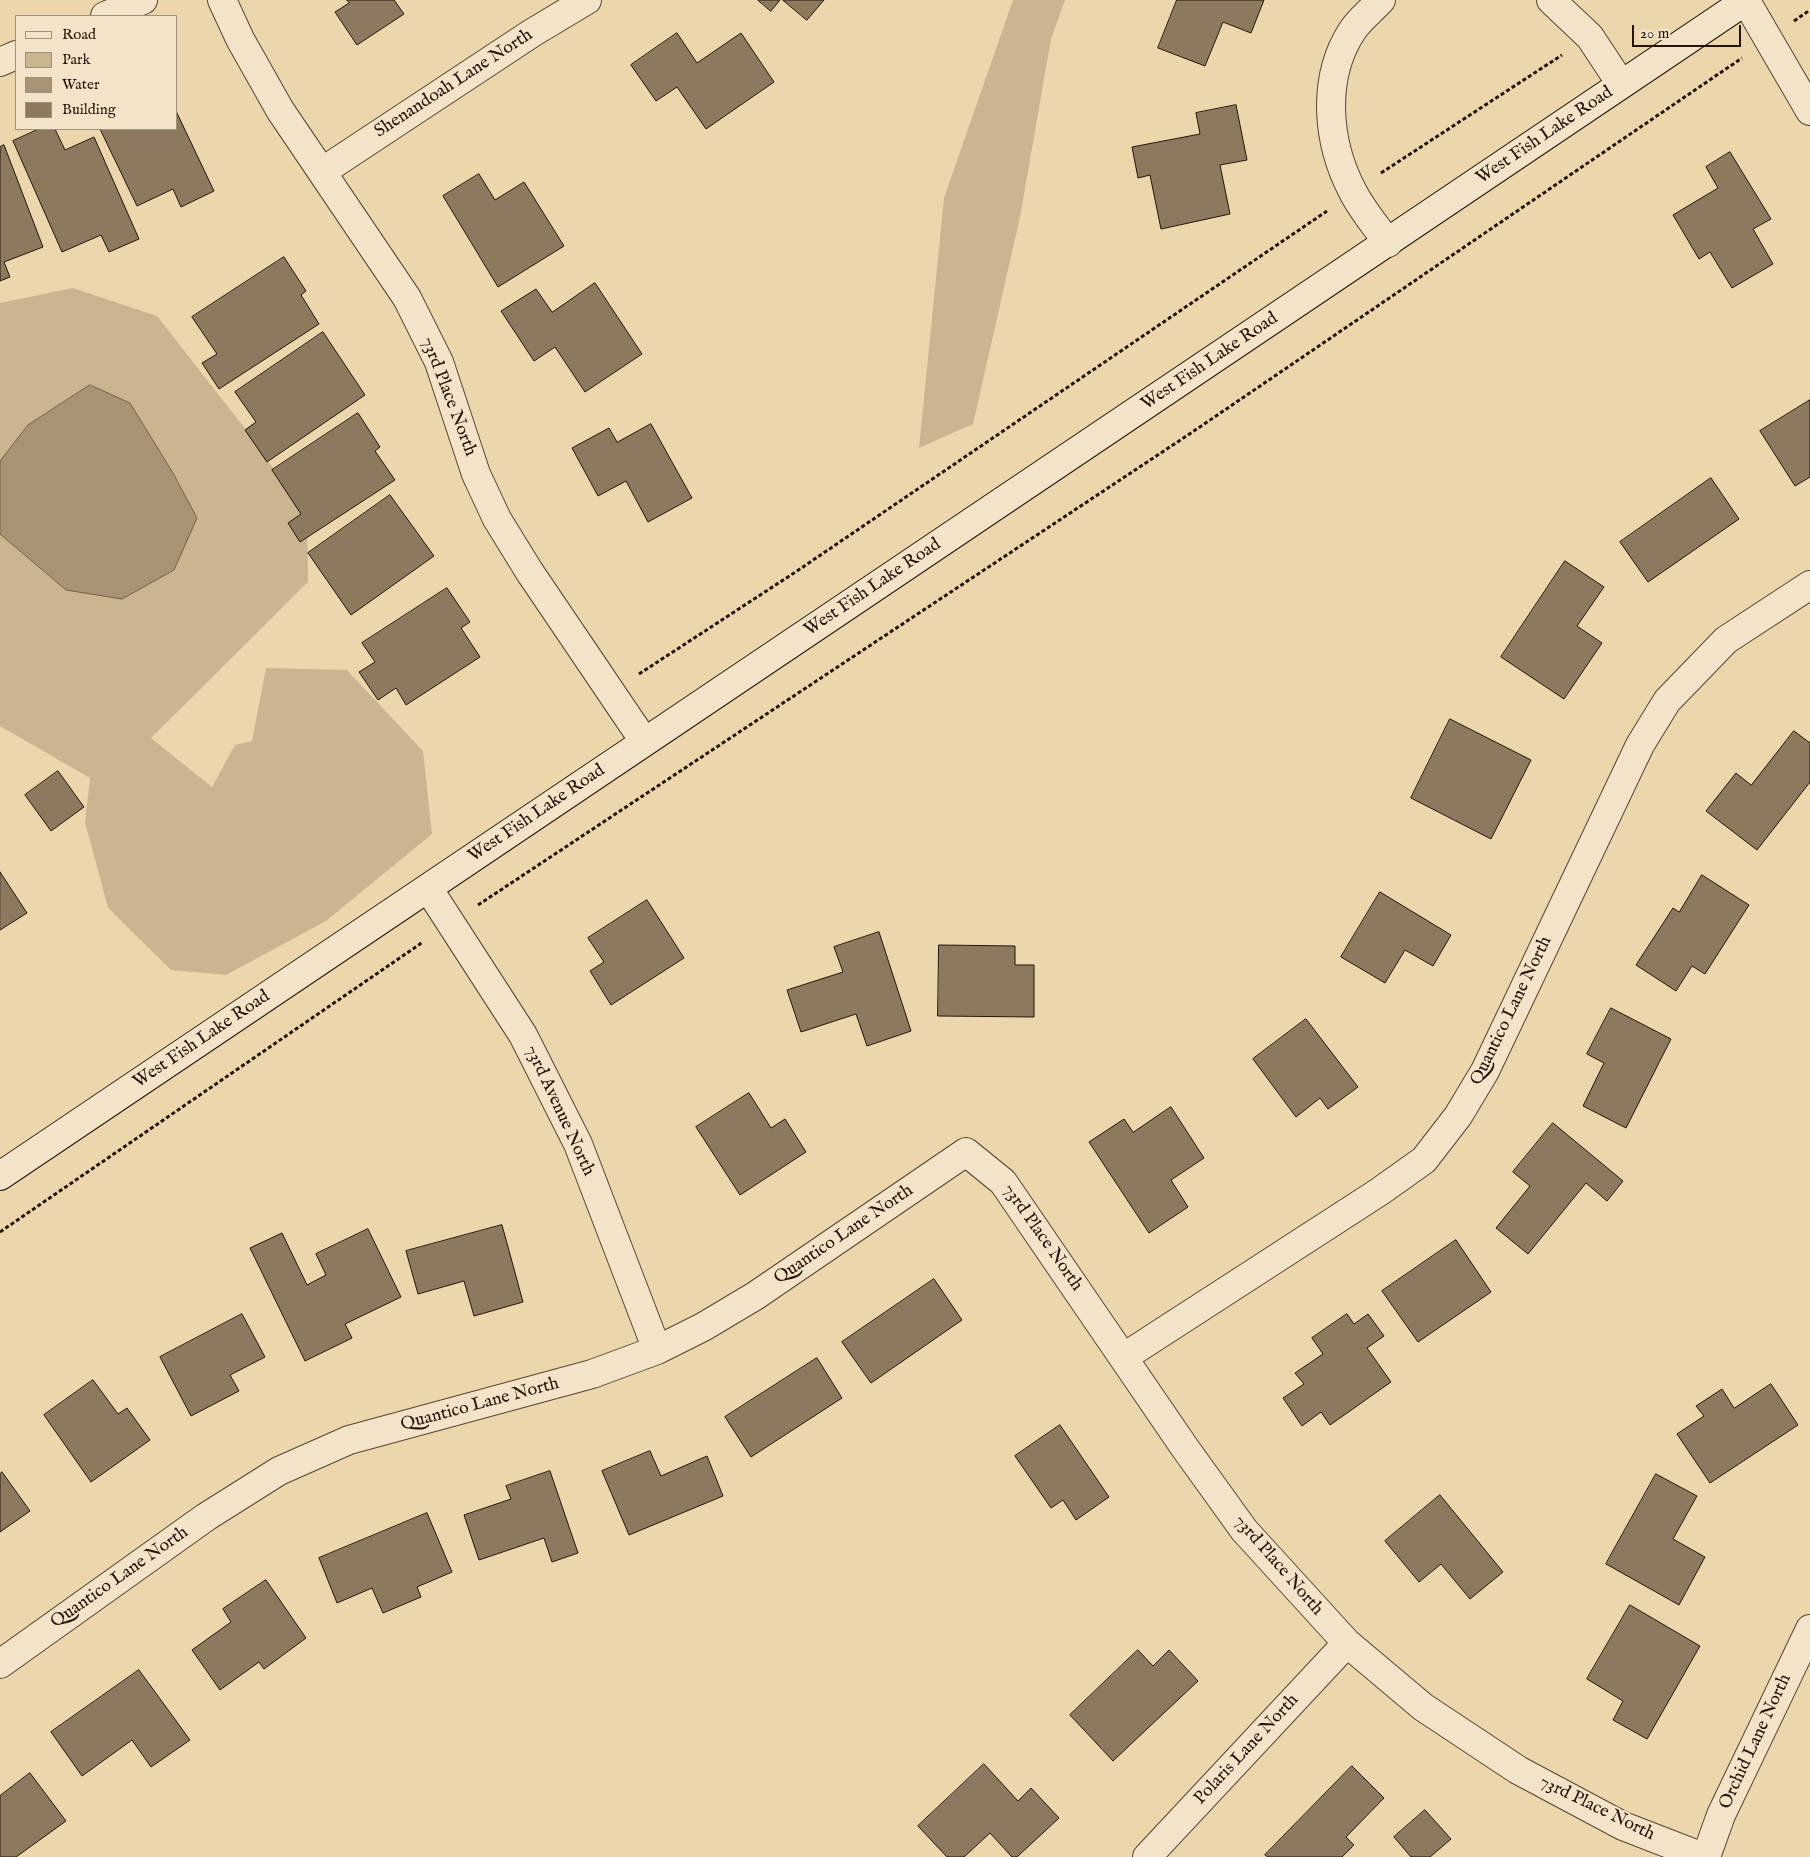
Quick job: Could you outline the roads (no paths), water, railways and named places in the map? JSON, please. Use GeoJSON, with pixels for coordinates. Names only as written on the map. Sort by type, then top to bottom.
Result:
{"type":"FeatureCollection","features":[{"type":"Feature","properties":{"kind":"street"},"geometry":{"type":"LineString","coordinates":[[107,15],[143,0]]}},
{"type":"Feature","properties":{"kind":"street","name":"73rd Place North"},"geometry":{"type":"LineString","coordinates":[[222,0],[260,76],[407,298],[435,354],[476,474],[497,520],[644,741]]}},
{"type":"Feature","properties":{"kind":"street","name":"Shenandoah Lane North"},"geometry":{"type":"LineString","coordinates":[[324,171],[532,33],[587,0]]}},
{"type":"Feature","properties":{"kind":"street"},"geometry":{"type":"LineString","coordinates":[[1381,0],[1352,30],[1333,75],[1330,122],[1342,164],[1353,193],[1388,243]]}},
{"type":"Feature","properties":{"kind":"street"},"geometry":{"type":"LineString","coordinates":[[1552,0],[1590,37],[1621,84]]}},
{"type":"Feature","properties":{"kind":"street"},"geometry":{"type":"LineString","coordinates":[[1746,0],[1810,111]]}},
{"type":"Feature","properties":{"kind":"street","name":"West Fish Lake Road"},"geometry":{"type":"LineString","coordinates":[[0,1176],[644,741],[1388,243],[1746,0]]}},
{"type":"Feature","properties":{"kind":"street"},"geometry":{"type":"LineString","coordinates":[[0,62],[15,55]]}},
{"type":"Feature","properties":{"kind":"street","name":"Quantico Lane North"},"geometry":{"type":"LineString","coordinates":[[1124,1357],[1379,1192],[1424,1160],[1458,1116],[1484,1071],[1640,745],[1667,701],[1726,640],[1810,585]]}},
{"type":"Feature","properties":{"kind":"street","name":"73rd Avenue North"},"geometry":{"type":"LineString","coordinates":[[428,888],[523,1034],[578,1144],[657,1350]]}},
{"type":"Feature","properties":{"kind":"street","name":"73rd Place North"},"geometry":{"type":"LineString","coordinates":[[966,1152],[1003,1182],[1244,1530],[1347,1643],[1423,1707],[1518,1770],[1624,1826],[1704,1857]]}},
{"type":"Feature","properties":{"kind":"street","name":"Quantico Lane North"},"geometry":{"type":"LineString","coordinates":[[0,1664],[206,1517],[279,1471],[348,1440],[592,1374],[657,1350],[703,1327],[755,1296],[966,1152]]}},
{"type":"Feature","properties":{"kind":"street","name":"Orchid Lane North"},"geometry":{"type":"LineString","coordinates":[[1704,1857],[1721,1815],[1810,1629]]}},
{"type":"Feature","properties":{"kind":"street","name":"Polaris Lane North"},"geometry":{"type":"LineString","coordinates":[[1147,1857],[1347,1643]]}},
{"type":"Feature","properties":{"kind":"water"},"geometry":{"type":"Polygon","coordinates":[[[90,385],[130,403],[173,473],[197,518],[174,570],[122,599],[66,590],[0,534],[0,461],[28,425],[90,385]]]}}]}
